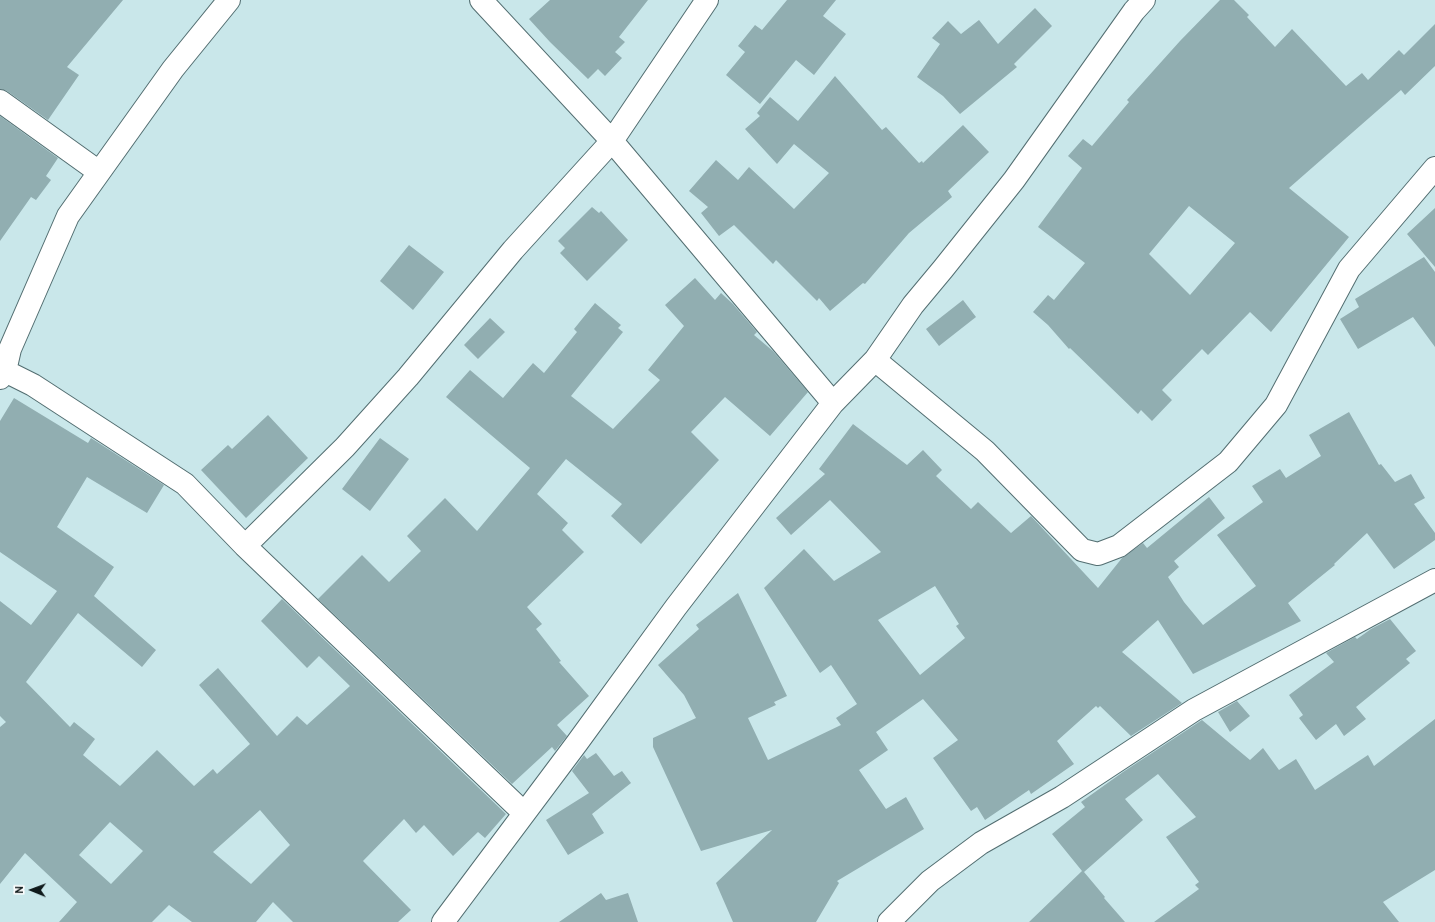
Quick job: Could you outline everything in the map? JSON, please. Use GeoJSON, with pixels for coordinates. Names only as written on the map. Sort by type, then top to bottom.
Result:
{"type":"FeatureCollection","features":[{"type":"Feature","properties":{"kind":"street"},"geometry":{"type":"LineString","coordinates":[[229,0],[173,69],[68,216],[10,349],[2,375],[34,385],[185,484],[245,546],[524,813]]}},
{"type":"Feature","properties":{"kind":"street"},"geometry":{"type":"LineString","coordinates":[[481,0],[612,141],[833,403]]}},
{"type":"Feature","properties":{"kind":"street"},"geometry":{"type":"LineString","coordinates":[[245,546],[351,441],[408,377],[513,250],[612,141],[707,0]]}},
{"type":"Feature","properties":{"kind":"street"},"geometry":{"type":"LineString","coordinates":[[443,922],[676,607],[833,403],[875,360],[913,305],[943,270],[1014,180],[1134,11],[1144,0]]}},
{"type":"Feature","properties":{"kind":"street"},"geometry":{"type":"LineString","coordinates":[[0,101],[99,172]]}},
{"type":"Feature","properties":{"kind":"street"},"geometry":{"type":"LineString","coordinates":[[875,360],[985,451],[1082,550],[1098,554],[1119,546],[1228,462],[1276,405],[1349,269],[1435,168]]}},
{"type":"Feature","properties":{"kind":"street"},"geometry":{"type":"LineString","coordinates":[[889,922],[930,881],[981,843],[1062,797],[1194,710],[1435,580]]}},
{"type":"Feature","properties":{"kind":"building"},"geometry":{"type":"Polygon","coordinates":[[[0,0],[123,0],[67,67],[79,75],[48,120],[7,91],[0,89],[0,0]]]}},
{"type":"Feature","properties":{"kind":"building"},"geometry":{"type":"Polygon","coordinates":[[[550,0],[648,0],[619,37],[625,42],[615,52],[622,58],[605,76],[598,69],[588,79],[529,19],[550,0]]]}},
{"type":"Feature","properties":{"kind":"building"},"geometry":{"type":"Polygon","coordinates":[[[787,0],[836,0],[823,16],[846,34],[814,75],[796,60],[760,104],[726,75],[745,52],[738,46],[755,25],[762,30],[787,0]]]}},
{"type":"Feature","properties":{"kind":"building"},"geometry":{"type":"Polygon","coordinates":[[[1220,0],[1234,0],[1249,15],[1247,17],[1275,47],[1292,29],[1346,86],[1362,73],[1368,80],[1399,50],[1404,55],[1435,24],[1435,66],[1405,95],[1401,90],[1289,188],[1349,237],[1271,332],[1250,312],[1208,355],[1202,349],[1162,390],[1172,400],[1152,421],[1141,410],[1138,414],[1070,348],[1069,349],[1048,325],[1033,312],[1048,295],[1054,300],[1085,263],[1038,227],[1082,168],[1068,156],[1083,139],[1092,146],[1129,102],[1127,100],[1180,41],[1220,0]],[[1189,206],[1149,254],[1190,295],[1235,243],[1189,206]]]}},
{"type":"Feature","properties":{"kind":"building"},"geometry":{"type":"Polygon","coordinates":[[[1035,8],[1052,26],[1014,64],[1017,67],[960,114],[943,96],[917,77],[940,44],[932,38],[948,21],[961,34],[979,20],[998,44],[1035,8]]]}},
{"type":"Feature","properties":{"kind":"building"},"geometry":{"type":"Polygon","coordinates":[[[835,76],[882,130],[886,127],[919,163],[922,161],[923,163],[963,125],[989,152],[948,191],[952,197],[909,233],[865,284],[863,283],[830,311],[819,298],[817,301],[776,260],[773,264],[734,225],[719,236],[701,213],[708,207],[689,191],[716,160],[738,180],[749,167],[794,209],[829,173],[794,144],[777,164],[745,129],[760,116],[757,113],[770,97],[798,121],[835,76]]]}},
{"type":"Feature","properties":{"kind":"building"},"geometry":{"type":"Polygon","coordinates":[[[0,116],[58,158],[46,176],[51,180],[36,200],[31,197],[0,241],[0,116]]]}},
{"type":"Feature","properties":{"kind":"building"},"geometry":{"type":"Polygon","coordinates":[[[592,207],[599,213],[601,211],[628,240],[587,281],[560,253],[565,248],[558,241],[592,207]]]}},
{"type":"Feature","properties":{"kind":"building"},"geometry":{"type":"Polygon","coordinates":[[[1435,208],[1435,267],[1407,234],[1435,208]]]}},
{"type":"Feature","properties":{"kind":"building"},"geometry":{"type":"Polygon","coordinates":[[[409,245],[444,272],[413,310],[380,281],[409,245]]]}},
{"type":"Feature","properties":{"kind":"building"},"geometry":{"type":"Polygon","coordinates":[[[1424,257],[1435,272],[1435,347],[1413,317],[1358,349],[1340,319],[1359,307],[1355,299],[1424,257]]]}},
{"type":"Feature","properties":{"kind":"building"},"geometry":{"type":"Polygon","coordinates":[[[695,278],[715,300],[721,293],[733,304],[757,332],[754,335],[773,351],[808,392],[770,436],[725,397],[691,432],[719,460],[641,544],[611,516],[622,504],[566,459],[537,494],[568,523],[562,530],[584,552],[527,607],[542,624],[536,629],[561,661],[559,662],[589,696],[557,725],[567,736],[555,751],[552,747],[512,784],[318,599],[362,555],[389,582],[421,551],[407,536],[445,498],[477,531],[530,468],[446,397],[470,370],[503,398],[533,363],[544,373],[577,332],[574,329],[595,303],[621,325],[618,328],[623,332],[571,396],[613,429],[660,380],[648,370],[684,326],[665,305],[695,278]]]}},
{"type":"Feature","properties":{"kind":"building"},"geometry":{"type":"Polygon","coordinates":[[[963,300],[976,317],[939,346],[926,329],[963,300]]]}},
{"type":"Feature","properties":{"kind":"building"},"geometry":{"type":"Polygon","coordinates":[[[490,318],[505,332],[478,359],[464,345],[490,318]]]}},
{"type":"Feature","properties":{"kind":"building"},"geometry":{"type":"Polygon","coordinates":[[[14,398],[88,443],[91,438],[164,485],[147,513],[87,477],[57,527],[114,567],[94,596],[156,650],[142,667],[78,613],[26,682],[70,727],[74,722],[95,739],[83,755],[120,786],[157,750],[194,786],[213,769],[217,774],[250,744],[199,685],[218,668],[277,736],[297,716],[307,725],[350,686],[319,656],[307,668],[261,621],[282,599],[506,814],[485,838],[478,832],[453,856],[424,825],[416,833],[404,819],[363,861],[411,910],[398,922],[293,922],[273,902],[256,922],[192,922],[169,905],[152,922],[59,922],[77,902],[25,853],[0,884],[0,727],[6,722],[0,716],[0,601],[31,625],[57,591],[0,552],[0,421],[14,398]],[[260,810],[213,852],[251,884],[290,845],[260,810]],[[110,822],[79,855],[111,884],[143,851],[110,822]]]}},
{"type":"Feature","properties":{"kind":"building"},"geometry":{"type":"Polygon","coordinates":[[[1349,412],[1379,465],[1381,464],[1395,482],[1411,474],[1425,498],[1414,504],[1435,533],[1435,540],[1394,569],[1367,533],[1334,564],[1335,565],[1288,603],[1301,621],[1193,674],[1158,620],[1122,652],[1182,703],[1131,736],[1100,706],[1098,708],[1096,706],[1057,741],[1074,764],[1031,794],[1029,790],[985,820],[977,807],[971,811],[933,758],[958,740],[923,699],[876,732],[888,750],[859,770],[886,809],[906,797],[924,829],[837,881],[839,883],[816,922],[733,922],[716,883],[772,830],[701,851],[653,747],[653,738],[696,718],[684,695],[658,665],[699,629],[696,625],[738,593],[787,696],[774,702],[776,705],[748,718],[768,760],[841,725],[836,718],[857,704],[831,665],[820,673],[764,588],[804,549],[834,581],[881,552],[830,500],[791,535],[776,518],[825,474],[819,469],[853,424],[907,465],[923,450],[942,470],[936,476],[971,509],[978,502],[1011,533],[1031,516],[1098,588],[1122,558],[1143,543],[1147,548],[1209,497],[1225,518],[1174,561],[1179,567],[1168,577],[1184,602],[1203,625],[1256,586],[1217,535],[1263,502],[1252,486],[1280,469],[1286,478],[1321,456],[1309,435],[1349,412]],[[935,586],[878,620],[920,675],[965,638],[956,626],[959,624],[935,586]]]}},
{"type":"Feature","properties":{"kind":"building"},"geometry":{"type":"Polygon","coordinates":[[[268,415],[308,458],[246,518],[201,470],[228,445],[232,449],[268,415]]]}},
{"type":"Feature","properties":{"kind":"building"},"geometry":{"type":"Polygon","coordinates":[[[380,438],[409,459],[370,511],[342,489],[380,438]]]}},
{"type":"Feature","properties":{"kind":"building"},"geometry":{"type":"Polygon","coordinates":[[[1390,619],[1416,651],[1406,659],[1410,663],[1356,707],[1366,719],[1344,736],[1336,724],[1316,740],[1299,718],[1303,715],[1289,695],[1334,662],[1326,653],[1355,637],[1357,639],[1371,629],[1390,619]]]}},
{"type":"Feature","properties":{"kind":"building"},"geometry":{"type":"Polygon","coordinates":[[[1237,701],[1250,716],[1230,732],[1218,712],[1237,701]]]}},
{"type":"Feature","properties":{"kind":"building"},"geometry":{"type":"Polygon","coordinates":[[[1435,719],[1435,870],[1383,902],[1399,922],[1154,922],[1199,889],[1195,885],[1199,882],[1166,837],[1196,817],[1158,774],[1125,799],[1143,820],[1084,872],[1125,922],[1029,922],[1082,871],[1052,834],[1085,807],[1081,802],[1123,772],[1202,720],[1250,760],[1263,748],[1279,770],[1296,759],[1315,790],[1368,755],[1374,766],[1435,719]]]}},
{"type":"Feature","properties":{"kind":"building"},"geometry":{"type":"Polygon","coordinates":[[[596,753],[614,776],[622,771],[631,783],[592,814],[604,833],[568,855],[546,820],[589,793],[572,771],[584,755],[587,759],[596,753]]]}},
{"type":"Feature","properties":{"kind":"building"},"geometry":{"type":"Polygon","coordinates":[[[601,893],[606,900],[628,893],[638,922],[559,922],[601,893]]]}}]}
